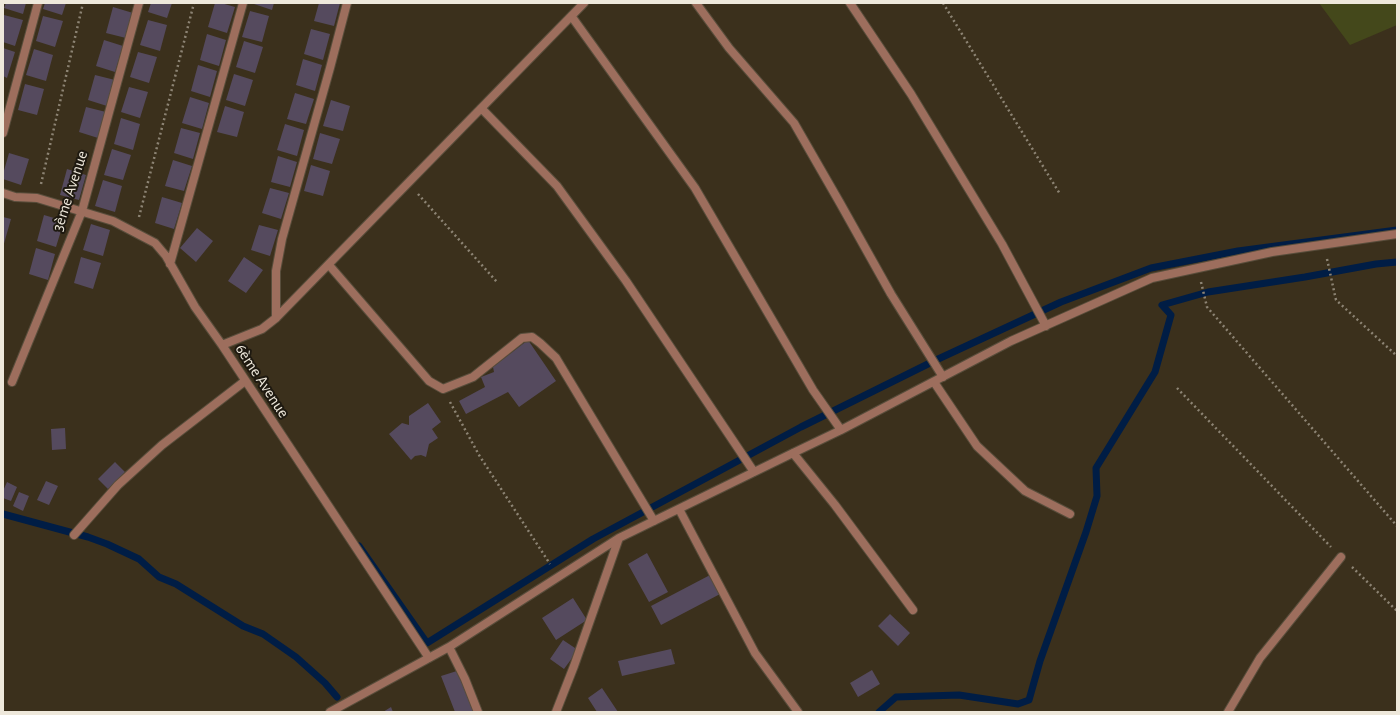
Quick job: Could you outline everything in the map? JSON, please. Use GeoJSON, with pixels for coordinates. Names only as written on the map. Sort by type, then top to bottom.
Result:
{"type":"FeatureCollection","features":[{"type":"Feature","properties":{"kind":"street"},"geometry":{"type":"LineString","coordinates":[[3,133],[38,3]]}},
{"type":"Feature","properties":{"kind":"street","name":"3ème Avenue"},"geometry":{"type":"LineString","coordinates":[[12,382],[82,211],[139,3]]}},
{"type":"Feature","properties":{"kind":"street"},"geometry":{"type":"LineString","coordinates":[[170,264],[243,3]]}},
{"type":"Feature","properties":{"kind":"street"},"geometry":{"type":"LineString","coordinates":[[276,318],[276,271],[282,239],[347,3]]}},
{"type":"Feature","properties":{"kind":"street"},"geometry":{"type":"LineString","coordinates":[[222,345],[262,329],[276,318],[409,184],[584,3]]}},
{"type":"Feature","properties":{"kind":"street"},"geometry":{"type":"LineString","coordinates":[[696,3],[729,48],[794,123],[891,294],[943,377]]}},
{"type":"Feature","properties":{"kind":"street"},"geometry":{"type":"LineString","coordinates":[[850,3],[911,94],[1002,244],[1046,326]]}},
{"type":"Feature","properties":{"kind":"street"},"geometry":{"type":"LineString","coordinates":[[572,17],[695,188],[813,390],[841,430]]}},
{"type":"Feature","properties":{"kind":"street"},"geometry":{"type":"LineString","coordinates":[[482,109],[557,186],[626,281],[754,472]]}},
{"type":"Feature","properties":{"kind":"street","name":"6ème Avenue"},"geometry":{"type":"LineString","coordinates":[[3,193],[37,198],[113,220],[155,244],[166,256],[195,307],[222,345],[429,658]]}},
{"type":"Feature","properties":{"kind":"street"},"geometry":{"type":"LineString","coordinates":[[330,712],[449,646],[619,538],[793,452],[841,430],[1011,341],[1152,278],[1272,252],[1397,234]]}},
{"type":"Feature","properties":{"kind":"street"},"geometry":{"type":"LineString","coordinates":[[329,265],[429,381],[443,389],[473,377],[522,338],[532,338],[556,358],[654,521]]}},
{"type":"Feature","properties":{"kind":"street"},"geometry":{"type":"LineString","coordinates":[[74,535],[118,485],[162,445],[245,381]]}},
{"type":"Feature","properties":{"kind":"street"},"geometry":{"type":"LineString","coordinates":[[934,382],[977,446],[1025,490],[1070,514]]}},
{"type":"Feature","properties":{"kind":"street"},"geometry":{"type":"LineString","coordinates":[[793,452],[836,505],[913,610]]}},
{"type":"Feature","properties":{"kind":"street"},"geometry":{"type":"LineString","coordinates":[[679,509],[755,652],[798,712]]}},
{"type":"Feature","properties":{"kind":"street"},"geometry":{"type":"LineString","coordinates":[[556,712],[574,666],[619,538]]}},
{"type":"Feature","properties":{"kind":"street"},"geometry":{"type":"LineString","coordinates":[[1228,712],[1260,658],[1341,557]]}},
{"type":"Feature","properties":{"kind":"street"},"geometry":{"type":"LineString","coordinates":[[449,646],[465,679],[478,712]]}},
{"type":"Feature","properties":{"kind":"path"},"geometry":{"type":"LineString","coordinates":[[37,198],[83,3]]}},
{"type":"Feature","properties":{"kind":"path"},"geometry":{"type":"LineString","coordinates":[[135,233],[194,3]]}},
{"type":"Feature","properties":{"kind":"path"},"geometry":{"type":"LineString","coordinates":[[943,3],[1060,194]]}},
{"type":"Feature","properties":{"kind":"path"},"geometry":{"type":"LineString","coordinates":[[409,184],[497,282]]}},
{"type":"Feature","properties":{"kind":"path"},"geometry":{"type":"LineString","coordinates":[[1324,244],[1336,300],[1397,356]]}},
{"type":"Feature","properties":{"kind":"path"},"geometry":{"type":"LineString","coordinates":[[1198,268],[1207,307],[1397,526]]}},
{"type":"Feature","properties":{"kind":"path"},"geometry":{"type":"LineString","coordinates":[[1177,388],[1341,557],[1397,611]]}},
{"type":"Feature","properties":{"kind":"path"},"geometry":{"type":"LineString","coordinates":[[443,389],[479,455],[538,548],[559,576]]}},
{"type":"Feature","properties":{"kind":"green space"},"geometry":{"type":"Polygon","coordinates":[[[1319,3],[1397,3],[1397,25],[1350,45],[1319,3]]]}},
{"type":"Feature","properties":{"kind":"building"},"geometry":{"type":"Polygon","coordinates":[[[6,3],[26,3],[23,14],[4,8],[6,3]]]}},
{"type":"Feature","properties":{"kind":"building"},"geometry":{"type":"Polygon","coordinates":[[[45,3],[66,3],[62,15],[43,9],[45,3]]]}},
{"type":"Feature","properties":{"kind":"building"},"geometry":{"type":"Polygon","coordinates":[[[151,3],[172,3],[167,18],[148,12],[151,3]]]}},
{"type":"Feature","properties":{"kind":"building"},"geometry":{"type":"Polygon","coordinates":[[[215,3],[235,7],[227,33],[208,27],[215,3]]]}},
{"type":"Feature","properties":{"kind":"building"},"geometry":{"type":"Polygon","coordinates":[[[251,3],[274,3],[272,10],[251,3]]]}},
{"type":"Feature","properties":{"kind":"building"},"geometry":{"type":"Polygon","coordinates":[[[319,3],[340,3],[334,26],[314,21],[319,3]]]}},
{"type":"Feature","properties":{"kind":"building"},"geometry":{"type":"Polygon","coordinates":[[[113,7],[133,13],[126,38],[106,33],[113,7]]]}},
{"type":"Feature","properties":{"kind":"building"},"geometry":{"type":"Polygon","coordinates":[[[250,11],[269,16],[262,42],[242,37],[250,11]]]}},
{"type":"Feature","properties":{"kind":"building"},"geometry":{"type":"Polygon","coordinates":[[[4,15],[23,20],[15,46],[3,42],[4,15]]]}},
{"type":"Feature","properties":{"kind":"building"},"geometry":{"type":"Polygon","coordinates":[[[43,16],[63,21],[55,47],[36,41],[43,16]]]}},
{"type":"Feature","properties":{"kind":"building"},"geometry":{"type":"Polygon","coordinates":[[[148,20],[167,25],[160,51],[140,45],[148,20]]]}},
{"type":"Feature","properties":{"kind":"building"},"geometry":{"type":"Polygon","coordinates":[[[311,29],[330,34],[323,60],[304,54],[311,29]]]}},
{"type":"Feature","properties":{"kind":"building"},"geometry":{"type":"Polygon","coordinates":[[[207,34],[226,40],[219,66],[200,60],[207,34]]]}},
{"type":"Feature","properties":{"kind":"building"},"geometry":{"type":"Polygon","coordinates":[[[104,40],[123,46],[115,72],[96,66],[104,40]]]}},
{"type":"Feature","properties":{"kind":"building"},"geometry":{"type":"Polygon","coordinates":[[[244,41],[263,47],[255,73],[236,67],[244,41]]]}},
{"type":"Feature","properties":{"kind":"building"},"geometry":{"type":"Polygon","coordinates":[[[3,48],[15,52],[7,78],[3,76],[3,48]]]}},
{"type":"Feature","properties":{"kind":"building"},"geometry":{"type":"Polygon","coordinates":[[[34,49],[53,55],[46,81],[26,75],[34,49]]]}},
{"type":"Feature","properties":{"kind":"building"},"geometry":{"type":"Polygon","coordinates":[[[138,52],[157,57],[149,83],[130,77],[138,52]]]}},
{"type":"Feature","properties":{"kind":"building"},"geometry":{"type":"Polygon","coordinates":[[[303,59],[322,65],[315,91],[296,85],[303,59]]]}},
{"type":"Feature","properties":{"kind":"building"},"geometry":{"type":"Polygon","coordinates":[[[198,65],[217,71],[210,97],[191,91],[198,65]]]}},
{"type":"Feature","properties":{"kind":"building"},"geometry":{"type":"Polygon","coordinates":[[[234,74],[253,80],[245,106],[226,100],[234,74]]]}},
{"type":"Feature","properties":{"kind":"building"},"geometry":{"type":"Polygon","coordinates":[[[95,75],[115,80],[107,106],[88,100],[95,75]]]}},
{"type":"Feature","properties":{"kind":"building"},"geometry":{"type":"Polygon","coordinates":[[[25,84],[44,89],[37,115],[18,110],[25,84]]]}},
{"type":"Feature","properties":{"kind":"building"},"geometry":{"type":"Polygon","coordinates":[[[129,87],[148,92],[140,118],[121,112],[129,87]]]}},
{"type":"Feature","properties":{"kind":"building"},"geometry":{"type":"Polygon","coordinates":[[[295,93],[314,99],[306,124],[287,119],[295,93]]]}},
{"type":"Feature","properties":{"kind":"building"},"geometry":{"type":"Polygon","coordinates":[[[190,97],[209,103],[202,129],[182,123],[190,97]]]}},
{"type":"Feature","properties":{"kind":"building"},"geometry":{"type":"Polygon","coordinates":[[[331,100],[350,106],[343,131],[323,126],[331,100]]]}},
{"type":"Feature","properties":{"kind":"building"},"geometry":{"type":"Polygon","coordinates":[[[225,106],[244,112],[237,137],[217,132],[225,106]]]}},
{"type":"Feature","properties":{"kind":"building"},"geometry":{"type":"Polygon","coordinates":[[[86,107],[106,112],[98,138],[79,132],[86,107]]]}},
{"type":"Feature","properties":{"kind":"building"},"geometry":{"type":"Polygon","coordinates":[[[121,118],[140,124],[133,150],[114,144],[121,118]]]}},
{"type":"Feature","properties":{"kind":"building"},"geometry":{"type":"Polygon","coordinates":[[[285,124],[304,130],[297,156],[277,150],[285,124]]]}},
{"type":"Feature","properties":{"kind":"building"},"geometry":{"type":"Polygon","coordinates":[[[181,128],[200,133],[193,159],[174,153],[181,128]]]}},
{"type":"Feature","properties":{"kind":"building"},"geometry":{"type":"Polygon","coordinates":[[[320,133],[340,139],[332,164],[313,159],[320,133]]]}},
{"type":"Feature","properties":{"kind":"building"},"geometry":{"type":"Polygon","coordinates":[[[112,149],[131,155],[123,180],[104,175],[112,149]]]}},
{"type":"Feature","properties":{"kind":"building"},"geometry":{"type":"Polygon","coordinates":[[[9,153],[29,159],[21,185],[3,179],[9,153]]]}},
{"type":"Feature","properties":{"kind":"building"},"geometry":{"type":"Polygon","coordinates":[[[278,156],[297,162],[290,187],[271,182],[278,156]]]}},
{"type":"Feature","properties":{"kind":"building"},"geometry":{"type":"Polygon","coordinates":[[[173,160],[192,166],[184,191],[165,186],[173,160]]]}},
{"type":"Feature","properties":{"kind":"building"},"geometry":{"type":"Polygon","coordinates":[[[311,165],[330,171],[323,196],[304,191],[311,165]]]}},
{"type":"Feature","properties":{"kind":"building"},"geometry":{"type":"Polygon","coordinates":[[[67,169],[86,175],[79,200],[60,195],[67,169]]]}},
{"type":"Feature","properties":{"kind":"building"},"geometry":{"type":"Polygon","coordinates":[[[103,180],[122,186],[115,212],[95,206],[103,180]]]}},
{"type":"Feature","properties":{"kind":"building"},"geometry":{"type":"Polygon","coordinates":[[[270,188],[289,193],[281,219],[262,213],[270,188]]]}},
{"type":"Feature","properties":{"kind":"building"},"geometry":{"type":"Polygon","coordinates":[[[162,197],[182,203],[174,229],[155,223],[162,197]]]}},
{"type":"Feature","properties":{"kind":"building"},"geometry":{"type":"Polygon","coordinates":[[[44,215],[64,221],[56,247],[37,241],[44,215]]]}},
{"type":"Feature","properties":{"kind":"building"},"geometry":{"type":"Polygon","coordinates":[[[3,217],[11,219],[3,247],[3,217]]]}},
{"type":"Feature","properties":{"kind":"building"},"geometry":{"type":"Polygon","coordinates":[[[91,224],[110,230],[103,256],[83,250],[91,224]]]}},
{"type":"Feature","properties":{"kind":"building"},"geometry":{"type":"Polygon","coordinates":[[[259,225],[278,230],[270,256],[251,250],[259,225]]]}},
{"type":"Feature","properties":{"kind":"building"},"geometry":{"type":"Polygon","coordinates":[[[197,228],[213,241],[196,262],[180,248],[197,228]]]}},
{"type":"Feature","properties":{"kind":"building"},"geometry":{"type":"Polygon","coordinates":[[[36,248],[55,254],[48,280],[29,274],[36,248]]]}},
{"type":"Feature","properties":{"kind":"building"},"geometry":{"type":"Polygon","coordinates":[[[81,257],[101,263],[93,289],[74,283],[81,257]]]}},
{"type":"Feature","properties":{"kind":"building"},"geometry":{"type":"Polygon","coordinates":[[[244,257],[263,270],[246,293],[228,281],[244,257]]]}},
{"type":"Feature","properties":{"kind":"building"},"geometry":{"type":"Polygon","coordinates":[[[528,340],[556,381],[519,407],[508,392],[466,414],[459,401],[485,387],[481,377],[494,372],[493,367],[528,340]]]}},
{"type":"Feature","properties":{"kind":"building"},"geometry":{"type":"Polygon","coordinates":[[[428,403],[441,422],[432,429],[438,438],[429,444],[426,457],[421,455],[415,456],[411,460],[389,434],[402,423],[409,425],[409,416],[428,403]]]}},
{"type":"Feature","properties":{"kind":"building"},"geometry":{"type":"Polygon","coordinates":[[[65,428],[66,449],[52,450],[51,429],[65,428]]]}},
{"type":"Feature","properties":{"kind":"building"},"geometry":{"type":"Polygon","coordinates":[[[115,462],[125,472],[108,489],[98,479],[115,462]]]}},
{"type":"Feature","properties":{"kind":"building"},"geometry":{"type":"Polygon","coordinates":[[[46,481],[58,486],[49,505],[37,500],[46,481]]]}},
{"type":"Feature","properties":{"kind":"building"},"geometry":{"type":"Polygon","coordinates":[[[7,482],[17,487],[11,501],[3,498],[3,491],[7,482]]]}},
{"type":"Feature","properties":{"kind":"building"},"geometry":{"type":"Polygon","coordinates":[[[19,492],[29,496],[23,511],[13,506],[19,492]]]}},
{"type":"Feature","properties":{"kind":"building"},"geometry":{"type":"Polygon","coordinates":[[[647,553],[668,592],[649,602],[628,564],[647,553]]]}},
{"type":"Feature","properties":{"kind":"building"},"geometry":{"type":"Polygon","coordinates":[[[712,574],[722,593],[661,625],[651,606],[712,574]]]}},
{"type":"Feature","properties":{"kind":"building"},"geometry":{"type":"Polygon","coordinates":[[[573,598],[587,620],[556,640],[542,618],[573,598]]]}},
{"type":"Feature","properties":{"kind":"building"},"geometry":{"type":"Polygon","coordinates":[[[890,614],[910,633],[898,646],[878,626],[890,614]]]}},
{"type":"Feature","properties":{"kind":"building"},"geometry":{"type":"Polygon","coordinates":[[[563,640],[578,650],[564,669],[550,659],[563,640]]]}},
{"type":"Feature","properties":{"kind":"building"},"geometry":{"type":"Polygon","coordinates":[[[671,649],[675,664],[622,676],[618,661],[671,649]]]}},
{"type":"Feature","properties":{"kind":"building"},"geometry":{"type":"Polygon","coordinates":[[[460,670],[476,712],[455,712],[441,676],[460,670]]]}},
{"type":"Feature","properties":{"kind":"building"},"geometry":{"type":"Polygon","coordinates":[[[872,670],[880,684],[858,697],[850,683],[872,670]]]}},
{"type":"Feature","properties":{"kind":"building"},"geometry":{"type":"Polygon","coordinates":[[[602,688],[618,712],[597,712],[588,698],[602,688]]]}},
{"type":"Feature","properties":{"kind":"building"},"geometry":{"type":"Polygon","coordinates":[[[391,707],[393,712],[383,712],[391,707]]]}},
{"type":"Feature","properties":{"kind":"waterway"},"geometry":{"type":"LineString","coordinates":[[359,546],[427,643],[593,539],[801,427],[936,360],[1061,302],[1151,268],[1238,251],[1397,230]]}},
{"type":"Feature","properties":{"kind":"waterway"},"geometry":{"type":"LineString","coordinates":[[879,712],[896,697],[959,695],[1018,704],[1029,700],[1040,661],[1086,532],[1097,496],[1096,468],[1155,372],[1171,315],[1162,305],[1208,292],[1376,264],[1397,262]]}},
{"type":"Feature","properties":{"kind":"waterway"},"geometry":{"type":"LineString","coordinates":[[3,514],[88,537],[139,559],[159,577],[176,584],[243,626],[263,634],[296,657],[325,683],[337,697]]}}]}
